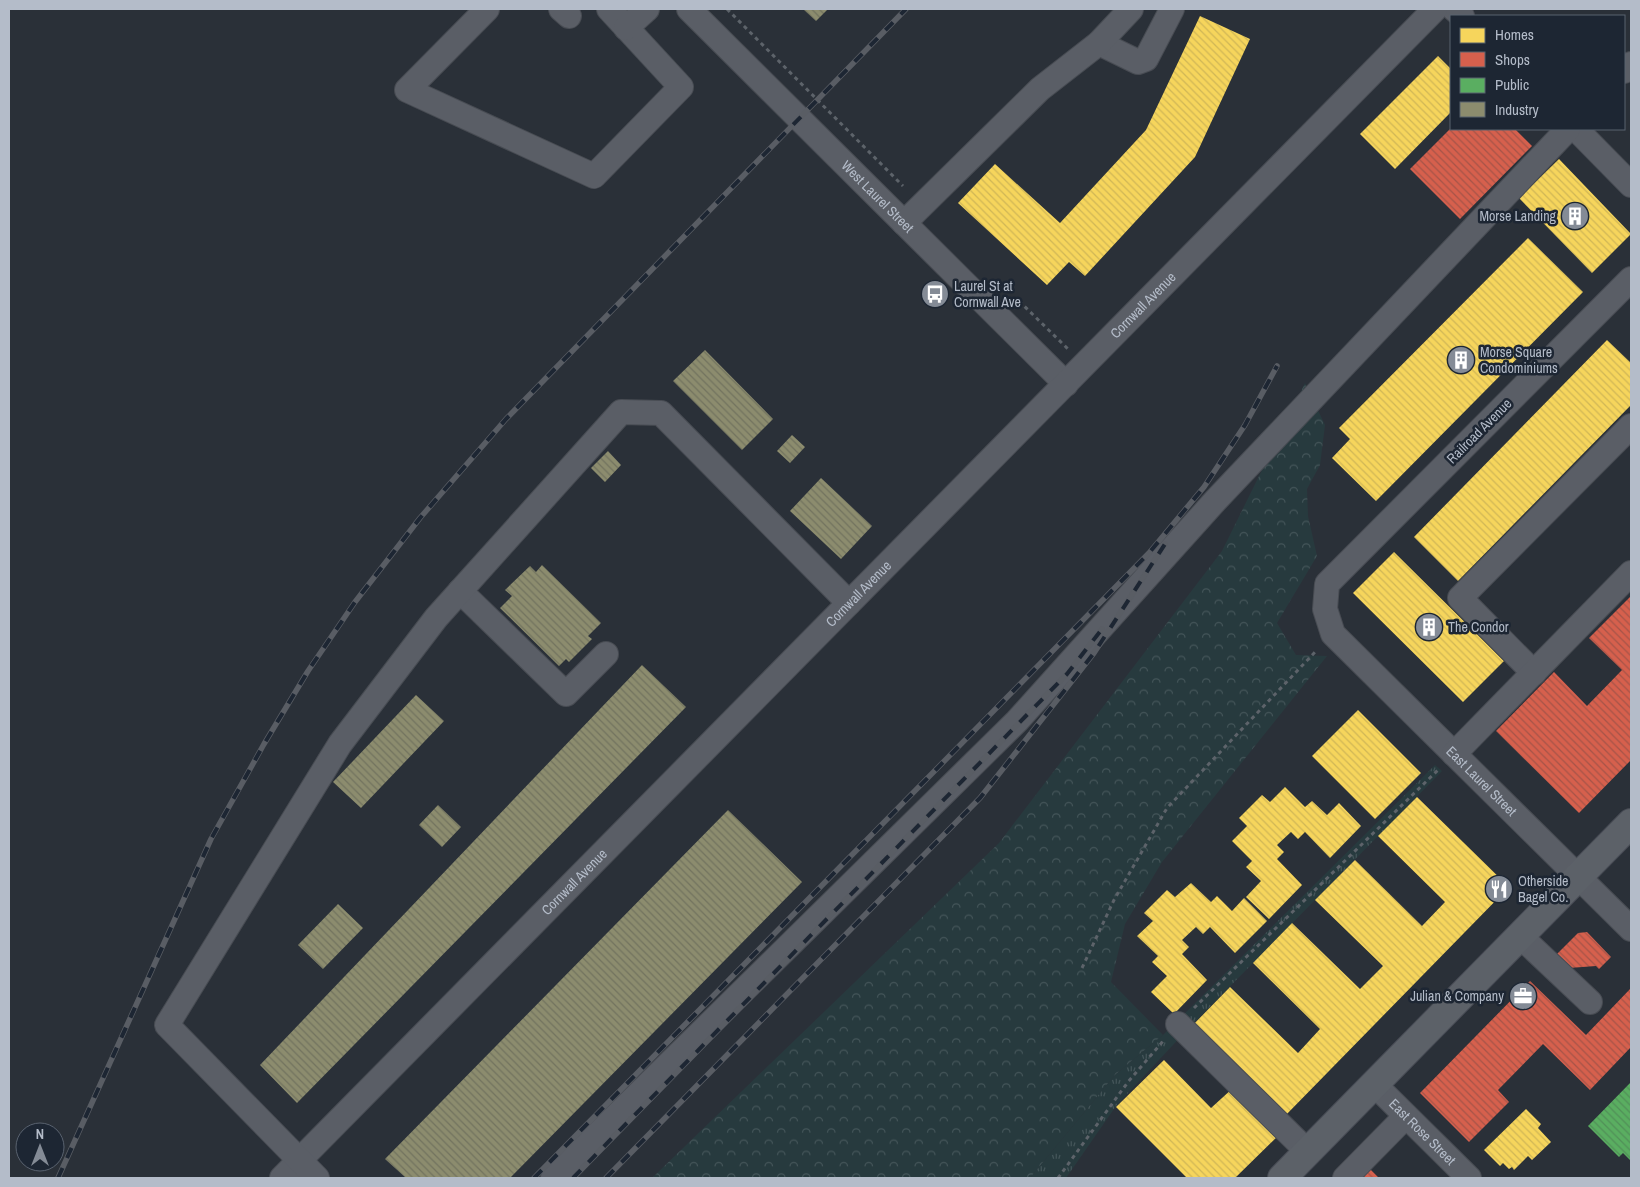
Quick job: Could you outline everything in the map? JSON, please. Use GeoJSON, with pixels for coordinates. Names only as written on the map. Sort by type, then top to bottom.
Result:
{"type":"FeatureCollection","features":[{"type":"Feature","properties":{"kind":"main road"},"geometry":{"type":"LineString","coordinates":[[1294,1170],[1374,1084],[1631,823]]}},
{"type":"Feature","properties":{"kind":"street"},"geometry":{"type":"LineString","coordinates":[[487,9],[406,90],[594,176],[681,87],[609,9]]}},
{"type":"Feature","properties":{"kind":"street"},"geometry":{"type":"LineString","coordinates":[[626,28],[648,9]]}},
{"type":"Feature","properties":{"kind":"street","name":"West Laurel Street"},"geometry":{"type":"LineString","coordinates":[[689,9],[1066,384]]}},
{"type":"Feature","properties":{"kind":"street"},"geometry":{"type":"LineString","coordinates":[[904,224],[1040,89],[1098,43],[1131,9]]}},
{"type":"Feature","properties":{"kind":"street"},"geometry":{"type":"LineString","coordinates":[[1098,43],[1138,62],[1146,59],[1172,9]]}},
{"type":"Feature","properties":{"kind":"street","name":"Cornwall Avenue"},"geometry":{"type":"LineString","coordinates":[[282,1178],[1435,9]]}},
{"type":"Feature","properties":{"kind":"street"},"geometry":{"type":"LineString","coordinates":[[553,1178],[1017,721],[1215,501],[1567,130]]}},
{"type":"Feature","properties":{"kind":"street"},"geometry":{"type":"LineString","coordinates":[[1577,130],[1631,185]]}},
{"type":"Feature","properties":{"kind":"street","name":"Railroad Avenue"},"geometry":{"type":"LineString","coordinates":[[1333,634],[1324,609],[1327,584],[1631,279]]}},
{"type":"Feature","properties":{"kind":"street"},"geometry":{"type":"LineString","coordinates":[[317,1178],[168,1025],[340,744],[436,618],[621,412],[661,413],[849,603]]}},
{"type":"Feature","properties":{"kind":"street"},"geometry":{"type":"LineString","coordinates":[[1534,673],[1460,598],[1631,426]]}},
{"type":"Feature","properties":{"kind":"street"},"geometry":{"type":"LineString","coordinates":[[1454,754],[1631,573]]}},
{"type":"Feature","properties":{"kind":"street"},"geometry":{"type":"LineString","coordinates":[[460,591],[566,694],[606,654]]}},
{"type":"Feature","properties":{"kind":"street","name":"East Laurel Street"},"geometry":{"type":"LineString","coordinates":[[1333,634],[1631,929]]}},
{"type":"Feature","properties":{"kind":"street"},"geometry":{"type":"LineString","coordinates":[[1520,936],[1590,1002]]}},
{"type":"Feature","properties":{"kind":"street"},"geometry":{"type":"LineString","coordinates":[[1178,1024],[1294,1170]]}},
{"type":"Feature","properties":{"kind":"street","name":"East Rose Street"},"geometry":{"type":"LineString","coordinates":[[1374,1084],[1470,1178]]}},
{"type":"Feature","properties":{"kind":"street"},"geometry":{"type":"LineString","coordinates":[[1345,1178],[1406,1116]]}},
{"type":"Feature","properties":{"kind":"path"},"geometry":{"type":"LineString","coordinates":[[1082,968],[1114,900],[1167,808],[1333,634]]}},
{"type":"Feature","properties":{"kind":"path"},"geometry":{"type":"LineString","coordinates":[[1058,1178],[1128,1082],[1178,1024],[1454,754]]}},
{"type":"Feature","properties":{"kind":"green space"},"geometry":{"type":"Polygon","coordinates":[[[1305,383],[1325,425],[1320,465],[1307,489],[1308,516],[1317,556],[1277,623],[1296,655],[1327,656],[1162,862],[1125,924],[1111,982],[1163,1035],[1115,1075],[1030,1178],[652,1178],[999,843],[1222,551],[1305,383]]]}},
{"type":"Feature","properties":{"kind":"green space"},"geometry":{"type":"Polygon","coordinates":[[[1435,765],[1442,771],[1186,1031],[1116,1106],[1066,1178],[1030,1178],[1115,1075],[1163,1035],[1435,765]]]}},
{"type":"Feature","properties":{"kind":"building: Homes"},"geometry":{"type":"Polygon","coordinates":[[[1200,16],[1250,39],[1195,157],[1085,276],[1069,262],[1047,285],[958,203],[995,164],[1060,223],[1146,130],[1200,16]]]}},
{"type":"Feature","properties":{"kind":"building: Homes"},"geometry":{"type":"Polygon","coordinates":[[[1438,56],[1450,68],[1450,113],[1395,169],[1360,134],[1438,56]]]}},
{"type":"Feature","properties":{"kind":"building: Homes","name":"Morse Landing"},"geometry":{"type":"Polygon","coordinates":[[[1559,159],[1631,234],[1592,273],[1519,198],[1559,159]]]}},
{"type":"Feature","properties":{"kind":"building: Homes","name":"Morse Square Condominiums"},"geometry":{"type":"Polygon","coordinates":[[[1528,238],[1583,292],[1376,501],[1332,458],[1350,439],[1339,428],[1528,238]]]}},
{"type":"Feature","properties":{"kind":"building: Homes"},"geometry":{"type":"Polygon","coordinates":[[[1607,340],[1631,363],[1631,405],[1458,581],[1414,537],[1607,340]]]}},
{"type":"Feature","properties":{"kind":"building: Homes","name":"The Condor"},"geometry":{"type":"Polygon","coordinates":[[[1394,552],[1504,661],[1463,702],[1353,593],[1394,552]]]}},
{"type":"Feature","properties":{"kind":"building: Homes"},"geometry":{"type":"Polygon","coordinates":[[[1358,710],[1421,773],[1375,819],[1312,756],[1358,710]]]}},
{"type":"Feature","properties":{"kind":"building: Homes"},"geometry":{"type":"Polygon","coordinates":[[[1285,787],[1305,807],[1312,801],[1327,815],[1339,803],[1361,826],[1330,858],[1305,832],[1298,839],[1291,832],[1277,845],[1284,852],[1277,859],[1302,885],[1269,919],[1246,897],[1261,881],[1246,867],[1252,861],[1232,841],[1247,826],[1239,818],[1262,795],[1270,802],[1285,787]]]}},
{"type":"Feature","properties":{"kind":"building: Homes"},"geometry":{"type":"Polygon","coordinates":[[[1417,797],[1509,887],[1284,1117],[1191,1027],[1230,987],[1298,1053],[1320,1029],[1253,963],[1292,923],[1360,989],[1383,966],[1315,900],[1355,860],[1422,926],[1445,902],[1378,836],[1417,797]]]}},
{"type":"Feature","properties":{"kind":"building: Homes"},"geometry":{"type":"Polygon","coordinates":[[[1191,883],[1211,902],[1217,896],[1232,911],[1244,898],[1267,921],[1235,953],[1210,927],[1203,934],[1196,927],[1182,940],[1189,947],[1182,954],[1207,980],[1174,1014],[1151,992],[1167,976],[1152,962],[1158,956],[1137,936],[1153,921],[1144,913],[1167,890],[1175,897],[1191,883]]]}},
{"type":"Feature","properties":{"kind":"building: Homes"},"geometry":{"type":"Polygon","coordinates":[[[1164,1060],[1211,1108],[1233,1088],[1279,1135],[1235,1178],[1187,1178],[1116,1107],[1164,1060]]]}},
{"type":"Feature","properties":{"kind":"building: Homes"},"geometry":{"type":"Polygon","coordinates":[[[1526,1109],[1541,1124],[1538,1128],[1551,1142],[1532,1160],[1528,1156],[1514,1170],[1512,1167],[1509,1169],[1503,1163],[1500,1166],[1484,1150],[1526,1109]]]}},
{"type":"Feature","properties":{"kind":"building: Shops"},"geometry":{"type":"Polygon","coordinates":[[[1450,129],[1516,130],[1532,146],[1460,219],[1410,169],[1450,129]]]}},
{"type":"Feature","properties":{"kind":"building: Shops"},"geometry":{"type":"Polygon","coordinates":[[[1631,596],[1631,760],[1579,813],[1496,731],[1554,672],[1587,706],[1622,670],[1589,638],[1631,596]]]}},
{"type":"Feature","properties":{"kind":"building: Shops"},"geometry":{"type":"Polygon","coordinates":[[[1587,932],[1611,957],[1599,969],[1596,966],[1569,968],[1556,955],[1578,933],[1587,932]]]}},
{"type":"Feature","properties":{"kind":"building: Shops"},"geometry":{"type":"Polygon","coordinates":[[[1530,981],[1586,1035],[1631,988],[1631,1047],[1590,1090],[1543,1044],[1498,1090],[1509,1102],[1469,1142],[1420,1093],[1530,981]]]}},
{"type":"Feature","properties":{"kind":"building: Shops"},"geometry":{"type":"Polygon","coordinates":[[[1367,1166],[1379,1178],[1355,1178],[1367,1166]]]}},
{"type":"Feature","properties":{"kind":"building: Public"},"geometry":{"type":"Polygon","coordinates":[[[1631,1082],[1631,1161],[1623,1153],[1619,1157],[1588,1126],[1631,1082]]]}},
{"type":"Feature","properties":{"kind":"building: Industry"},"geometry":{"type":"Polygon","coordinates":[[[803,9],[828,9],[816,21],[803,9]]]}},
{"type":"Feature","properties":{"kind":"building: Industry"},"geometry":{"type":"Polygon","coordinates":[[[705,350],[773,419],[742,450],[673,381],[705,350]]]}},
{"type":"Feature","properties":{"kind":"building: Industry"},"geometry":{"type":"Polygon","coordinates":[[[792,435],[805,447],[790,463],[777,451],[792,435]]]}},
{"type":"Feature","properties":{"kind":"building: Industry"},"geometry":{"type":"Polygon","coordinates":[[[608,451],[621,465],[605,482],[591,468],[608,451]]]}},
{"type":"Feature","properties":{"kind":"building: Industry"},"geometry":{"type":"Polygon","coordinates":[[[821,478],[872,526],[841,559],[790,511],[821,478]]]}},
{"type":"Feature","properties":{"kind":"building: Industry"},"geometry":{"type":"Polygon","coordinates":[[[542,565],[601,623],[588,636],[592,639],[569,662],[566,659],[559,666],[500,608],[512,596],[505,590],[530,566],[536,572],[542,565]]]}},
{"type":"Feature","properties":{"kind":"building: Industry"},"geometry":{"type":"Polygon","coordinates":[[[642,665],[686,707],[297,1103],[260,1065],[642,665]]]}},
{"type":"Feature","properties":{"kind":"building: Industry"},"geometry":{"type":"Polygon","coordinates":[[[416,695],[444,721],[361,808],[333,782],[416,695]]]}},
{"type":"Feature","properties":{"kind":"building: Industry"},"geometry":{"type":"Polygon","coordinates":[[[438,805],[461,827],[442,847],[419,825],[438,805]]]}},
{"type":"Feature","properties":{"kind":"building: Industry"},"geometry":{"type":"Polygon","coordinates":[[[728,810],[802,882],[510,1178],[406,1178],[385,1159],[728,810]]]}},
{"type":"Feature","properties":{"kind":"building: Industry"},"geometry":{"type":"Polygon","coordinates":[[[338,904],[363,928],[323,969],[298,945],[338,904]]]}},
{"type":"Feature","properties":{"kind":"railway"},"geometry":{"type":"LineString","coordinates":[[58,1178],[211,839],[264,744],[308,671],[355,602],[420,518],[506,419],[906,9]]}},
{"type":"Feature","properties":{"kind":"railway"},"geometry":{"type":"LineString","coordinates":[[534,1178],[1149,553],[1204,487],[1245,425],[1277,366]]}},
{"type":"Feature","properties":{"kind":"railway"},"geometry":{"type":"LineString","coordinates":[[606,1178],[980,798],[1094,653],[1165,544]]}},
{"type":"Feature","properties":{"kind":"railway"},"geometry":{"type":"LineString","coordinates":[[573,1178],[1067,674],[1102,629]]}},
{"type":"Feature","properties":{"kind":"place","name":"Morse Landing"},"geometry":{"type":"Point","coordinates":[1575,216]}},
{"type":"Feature","properties":{"kind":"place","name":"Laurel St at Cornwall Ave"},"geometry":{"type":"Point","coordinates":[935,294]}},
{"type":"Feature","properties":{"kind":"place","name":"Morse Square Condominiums"},"geometry":{"type":"Point","coordinates":[1461,360]}},
{"type":"Feature","properties":{"kind":"place","name":"The Condor"},"geometry":{"type":"Point","coordinates":[1429,627]}},
{"type":"Feature","properties":{"kind":"place","name":"Otherside Bagel Co."},"geometry":{"type":"Point","coordinates":[1499,889]}},
{"type":"Feature","properties":{"kind":"place","name":"Julian & Company"},"geometry":{"type":"Point","coordinates":[1523,996]}}]}
